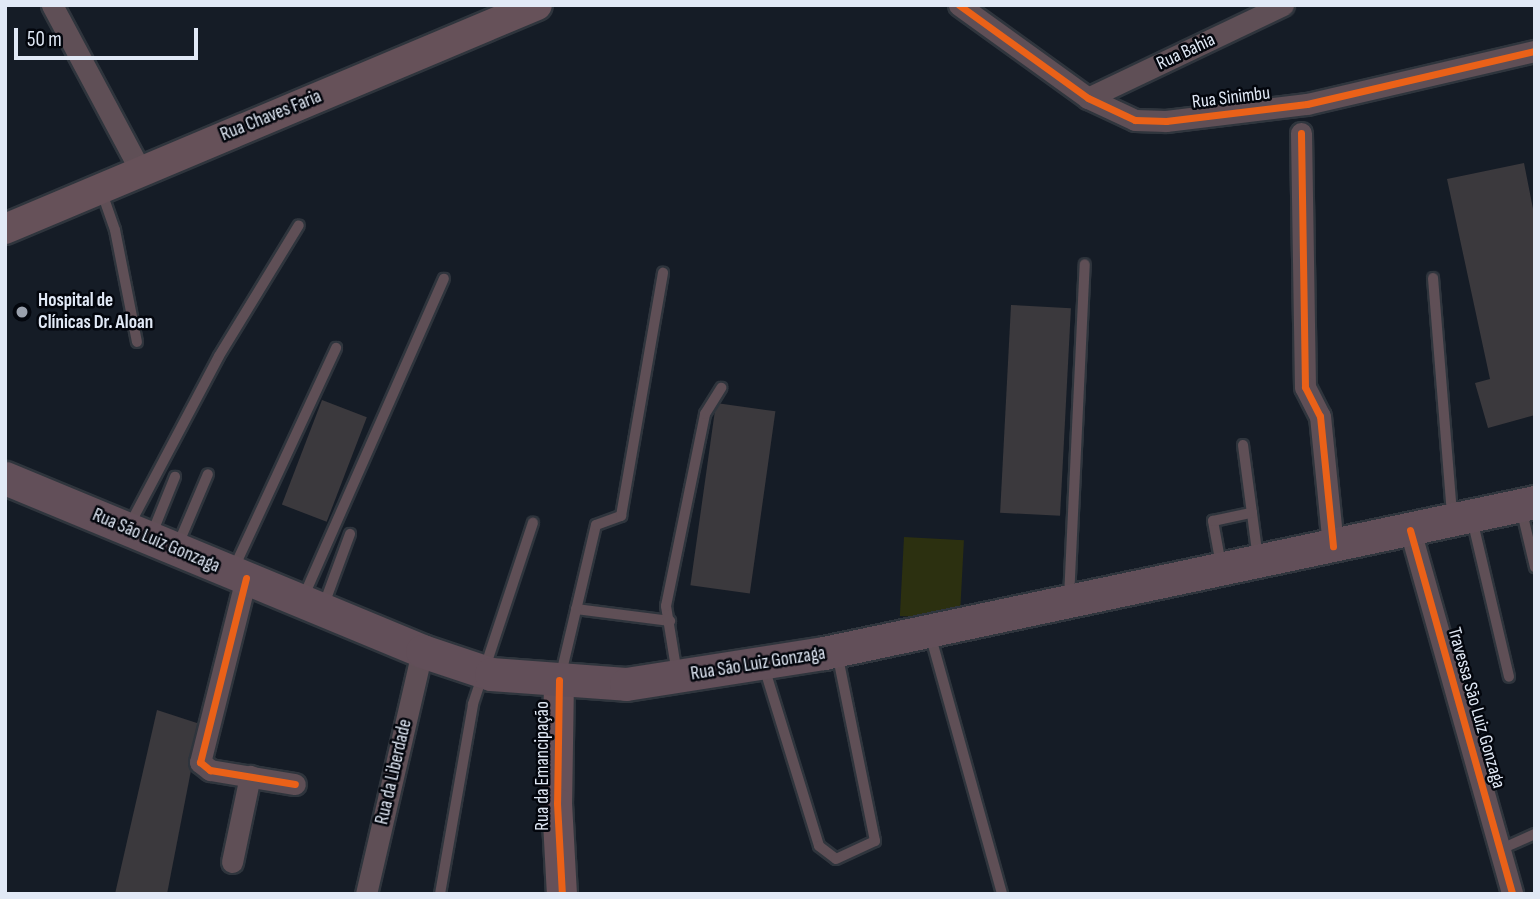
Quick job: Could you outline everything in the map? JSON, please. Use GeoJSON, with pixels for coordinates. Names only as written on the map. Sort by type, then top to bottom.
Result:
{"type":"FeatureCollection","features":[{"type":"Feature","properties":{"kind":"main road","name":"Rua Chaves Faria"},"geometry":{"type":"LineString","coordinates":[[5,229],[537,5]]}},
{"type":"Feature","properties":{"kind":"main road","name":"Rua São Luiz Gonzaga"},"geometry":{"type":"LineString","coordinates":[[5,478],[422,651],[486,672],[626,684],[763,664],[836,650],[1528,503]]}},
{"type":"Feature","properties":{"kind":"main road","name":"Rua da Emancipação"},"geometry":{"type":"LineString","coordinates":[[559,680],[557,803],[562,894]]}},
{"type":"Feature","properties":{"kind":"street"},"geometry":{"type":"LineString","coordinates":[[52,5],[140,170]]}},
{"type":"Feature","properties":{"kind":"street","name":"Rua Sinimbu"},"geometry":{"type":"LineString","coordinates":[[959,5],[1088,98],[1135,120],[1166,121],[1307,104],[1535,51]]}},
{"type":"Feature","properties":{"kind":"street","name":"Rua Bahia"},"geometry":{"type":"LineString","coordinates":[[1088,98],[1283,5]]}},
{"type":"Feature","properties":{"kind":"street"},"geometry":{"type":"LineString","coordinates":[[1301,132],[1306,387],[1320,415],[1334,546]]}},
{"type":"Feature","properties":{"kind":"street","name":"Travessa São Luiz Gonzaga"},"geometry":{"type":"LineString","coordinates":[[1410,530],[1512,894]]}},
{"type":"Feature","properties":{"kind":"street"},"geometry":{"type":"LineString","coordinates":[[239,575],[200,762],[210,769],[295,784]]}},
{"type":"Feature","properties":{"kind":"street","name":"Rua da Liberdade"},"geometry":{"type":"LineString","coordinates":[[366,894],[422,651]]}},
{"type":"Feature","properties":{"kind":"street"},"geometry":{"type":"LineString","coordinates":[[232,862],[250,776]]}},
{"type":"Feature","properties":{"kind":"lane"},"geometry":{"type":"LineString","coordinates":[[100,187],[115,230],[137,342]]}},
{"type":"Feature","properties":{"kind":"lane"},"geometry":{"type":"LineString","coordinates":[[151,539],[219,356],[299,225]]}},
{"type":"Feature","properties":{"kind":"lane"},"geometry":{"type":"LineString","coordinates":[[1069,601],[1086,264]]}},
{"type":"Feature","properties":{"kind":"lane"},"geometry":{"type":"LineString","coordinates":[[559,680],[596,525],[621,516],[663,273]]}},
{"type":"Feature","properties":{"kind":"lane"},"geometry":{"type":"LineString","coordinates":[[1433,278],[1462,518],[1509,677]]}},
{"type":"Feature","properties":{"kind":"lane"},"geometry":{"type":"LineString","coordinates":[[312,605],[444,279]]}},
{"type":"Feature","properties":{"kind":"lane"},"geometry":{"type":"LineString","coordinates":[[239,575],[336,348]]}},
{"type":"Feature","properties":{"kind":"lane"},"geometry":{"type":"LineString","coordinates":[[677,677],[666,606],[705,414],[720,388]]}},
{"type":"Feature","properties":{"kind":"lane"},"geometry":{"type":"LineString","coordinates":[[1244,444],[1259,561]]}},
{"type":"Feature","properties":{"kind":"lane"},"geometry":{"type":"LineString","coordinates":[[151,539],[208,474]]}},
{"type":"Feature","properties":{"kind":"lane"},"geometry":{"type":"LineString","coordinates":[[151,539],[175,477]]}},
{"type":"Feature","properties":{"kind":"lane"},"geometry":{"type":"LineString","coordinates":[[1528,503],[1535,567]]}},
{"type":"Feature","properties":{"kind":"lane"},"geometry":{"type":"LineString","coordinates":[[1222,569],[1213,521],[1252,513]]}},
{"type":"Feature","properties":{"kind":"lane"},"geometry":{"type":"LineString","coordinates":[[440,894],[472,704],[486,672],[533,523]]}},
{"type":"Feature","properties":{"kind":"lane"},"geometry":{"type":"LineString","coordinates":[[312,605],[350,534]]}},
{"type":"Feature","properties":{"kind":"lane"},"geometry":{"type":"LineString","coordinates":[[576,609],[670,621]]}},
{"type":"Feature","properties":{"kind":"lane"},"geometry":{"type":"LineString","coordinates":[[929,631],[1002,894]]}},
{"type":"Feature","properties":{"kind":"lane"},"geometry":{"type":"LineString","coordinates":[[763,664],[769,696],[819,846],[836,859],[875,841],[836,650]]}},
{"type":"Feature","properties":{"kind":"lane"},"geometry":{"type":"LineString","coordinates":[[1499,850],[1535,834]]}},
{"type":"Feature","properties":{"kind":"green space"},"geometry":{"type":"Polygon","coordinates":[[[904,537],[964,540],[960,619],[900,616],[904,537]]]}},
{"type":"Feature","properties":{"kind":"building"},"geometry":{"type":"Polygon","coordinates":[[[1524,163],[1535,219],[1535,415],[1488,428],[1475,383],[1490,379],[1447,179],[1524,163]]]}},
{"type":"Feature","properties":{"kind":"building"},"geometry":{"type":"Polygon","coordinates":[[[1011,305],[1071,308],[1060,516],[1000,513],[1011,305]]]}},
{"type":"Feature","properties":{"kind":"building"},"geometry":{"type":"Polygon","coordinates":[[[322,400],[367,417],[327,522],[282,505],[322,400]]]}},
{"type":"Feature","properties":{"kind":"building"},"geometry":{"type":"Polygon","coordinates":[[[716,403],[775,411],[750,594],[690,585],[716,403]]]}},
{"type":"Feature","properties":{"kind":"building"},"geometry":{"type":"Polygon","coordinates":[[[157,710],[200,724],[167,894],[115,894],[157,710]]]}},
{"type":"Feature","properties":{"kind":"cycle path"},"geometry":{"type":"LineString","coordinates":[[959,5],[1088,98],[1135,120],[1166,121],[1307,104],[1535,51]]}},
{"type":"Feature","properties":{"kind":"cycle path"},"geometry":{"type":"LineString","coordinates":[[1301,133],[1305,387],[1320,416],[1333,546]]}},
{"type":"Feature","properties":{"kind":"cycle path"},"geometry":{"type":"LineString","coordinates":[[1410,530],[1512,894]]}},
{"type":"Feature","properties":{"kind":"cycle path"},"geometry":{"type":"LineString","coordinates":[[246,578],[200,762],[210,770],[295,784]]}},
{"type":"Feature","properties":{"kind":"cycle path"},"geometry":{"type":"LineString","coordinates":[[559,680],[557,803],[562,894]]}},
{"type":"Feature","properties":{"kind":"place","name":"Hospital de Clínicas Dr. Aloan"},"geometry":{"type":"Point","coordinates":[22,312]}}]}
